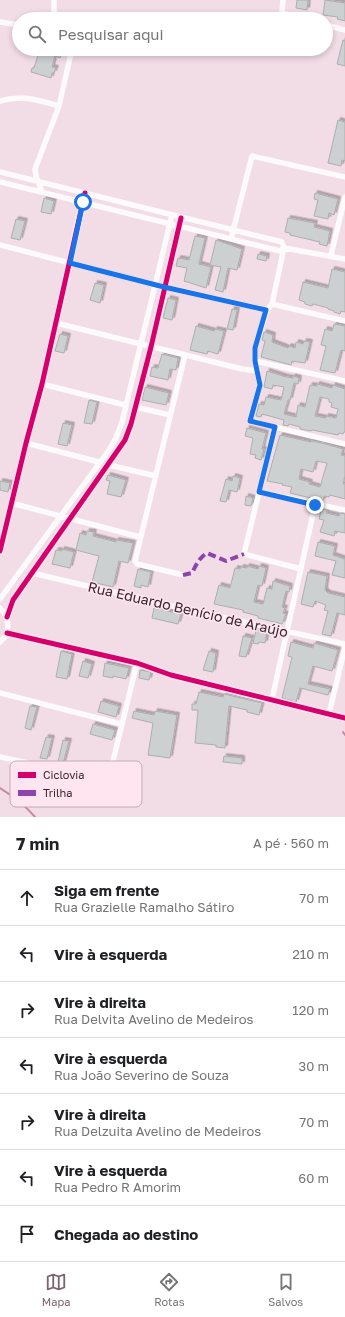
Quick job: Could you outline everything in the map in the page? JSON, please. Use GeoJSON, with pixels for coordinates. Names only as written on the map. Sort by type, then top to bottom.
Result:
{"type":"FeatureCollection","features":[{"type":"Feature","properties":{"kind":"street"},"geometry":{"type":"LineString","coordinates":[[54,0],[54,12]]}},
{"type":"Feature","properties":{"kind":"street"},"geometry":{"type":"LineString","coordinates":[[282,12],[283,0]]}},
{"type":"Feature","properties":{"kind":"street"},"geometry":{"type":"LineString","coordinates":[[0,22],[12,24]]}},
{"type":"Feature","properties":{"kind":"street"},"geometry":{"type":"LineString","coordinates":[[333,27],[345,30]]}},
{"type":"Feature","properties":{"kind":"street"},"geometry":{"type":"LineString","coordinates":[[42,192],[35,169],[59,106],[70,56]]}},
{"type":"Feature","properties":{"kind":"street"},"geometry":{"type":"LineString","coordinates":[[0,101],[12,98],[31,98],[59,106]]}},
{"type":"Feature","properties":{"kind":"street"},"geometry":{"type":"LineString","coordinates":[[231,239],[252,156],[345,177]]}},
{"type":"Feature","properties":{"kind":"street"},"geometry":{"type":"LineString","coordinates":[[0,172],[282,242],[284,248],[272,304],[266,310],[255,348],[255,361],[260,385],[250,421],[345,444]]}},
{"type":"Feature","properties":{"kind":"street"},"geometry":{"type":"LineString","coordinates":[[0,182],[280,251],[284,248],[345,259]]}},
{"type":"Feature","properties":{"kind":"street"},"geometry":{"type":"LineString","coordinates":[[0,551],[42,384],[85,192]]}},
{"type":"Feature","properties":{"kind":"street"},"geometry":{"type":"LineString","coordinates":[[331,256],[345,197]]}},
{"type":"Feature","properties":{"kind":"street"},"geometry":{"type":"LineString","coordinates":[[0,600],[109,450],[116,438],[122,422],[154,284],[172,215]]}},
{"type":"Feature","properties":{"kind":"street"},"geometry":{"type":"LineString","coordinates":[[7,617],[13,600],[109,465],[125,440],[151,347],[181,218]]}},
{"type":"Feature","properties":{"kind":"street"},"geometry":{"type":"LineString","coordinates":[[0,245],[164,287],[266,310]]}},
{"type":"Feature","properties":{"kind":"street"},"geometry":{"type":"LineString","coordinates":[[272,304],[345,321]]}},
{"type":"Feature","properties":{"kind":"street"},"geometry":{"type":"LineString","coordinates":[[56,323],[242,369],[258,371]]}},
{"type":"Feature","properties":{"kind":"street"},"geometry":{"type":"LineString","coordinates":[[183,575],[137,564],[136,560],[140,537],[185,355]]}},
{"type":"Feature","properties":{"kind":"street"},"geometry":{"type":"LineString","coordinates":[[255,361],[345,381]]}},
{"type":"Feature","properties":{"kind":"street"},"geometry":{"type":"LineString","coordinates":[[42,384],[126,405]]}},
{"type":"Feature","properties":{"kind":"street"},"geometry":{"type":"LineString","coordinates":[[135,407],[170,415]]}},
{"type":"Feature","properties":{"kind":"street"},"geometry":{"type":"LineString","coordinates":[[275,427],[244,554],[301,569]]}},
{"type":"Feature","properties":{"kind":"street"},"geometry":{"type":"LineString","coordinates":[[26,443],[99,462]]}},
{"type":"Feature","properties":{"kind":"street"},"geometry":{"type":"LineString","coordinates":[[109,465],[156,476]]}},
{"type":"Feature","properties":{"kind":"street"},"geometry":{"type":"LineString","coordinates":[[259,492],[315,505],[345,510]]}},
{"type":"Feature","properties":{"kind":"street"},"geometry":{"type":"LineString","coordinates":[[11,503],[140,537]]}},
{"type":"Feature","properties":{"kind":"street"},"geometry":{"type":"LineString","coordinates":[[272,699],[315,505]]}},
{"type":"Feature","properties":{"kind":"street","name":"Rua Eduardo Benício de Araújo"},"geometry":{"type":"LineString","coordinates":[[32,573],[345,646]]}},
{"type":"Feature","properties":{"kind":"street"},"geometry":{"type":"LineString","coordinates":[[0,608],[7,617],[8,623],[7,633],[0,642]]}},
{"type":"Feature","properties":{"kind":"street"},"geometry":{"type":"LineString","coordinates":[[7,633],[137,663],[171,675],[345,718]]}},
{"type":"Feature","properties":{"kind":"street"},"geometry":{"type":"LineString","coordinates":[[329,714],[345,646]]}},
{"type":"Feature","properties":{"kind":"street"},"geometry":{"type":"LineString","coordinates":[[113,761],[137,663]]}},
{"type":"Feature","properties":{"kind":"street"},"geometry":{"type":"LineString","coordinates":[[0,693],[121,724]]}},
{"type":"Feature","properties":{"kind":"street"},"geometry":{"type":"LineString","coordinates":[[0,757],[19,761]]}},
{"type":"Feature","properties":{"kind":"building"},"geometry":{"type":"Polygon","coordinates":[[[297,0],[308,0],[307,10],[296,8],[297,0]]]}},
{"type":"Feature","properties":{"kind":"building"},"geometry":{"type":"Polygon","coordinates":[[[325,0],[345,3],[345,21],[333,16],[333,12],[323,12],[325,0]]]}},
{"type":"Feature","properties":{"kind":"building"},"geometry":{"type":"Polygon","coordinates":[[[343,40],[345,41],[345,66],[337,64],[343,40]]]}},
{"type":"Feature","properties":{"kind":"building"},"geometry":{"type":"Polygon","coordinates":[[[38,56],[55,56],[52,67],[56,68],[54,73],[52,73],[51,78],[31,72],[32,68],[34,68],[38,56]]]}},
{"type":"Feature","properties":{"kind":"building"},"geometry":{"type":"Polygon","coordinates":[[[338,120],[345,122],[345,161],[342,160],[341,166],[328,163],[338,120]]]}},
{"type":"Feature","properties":{"kind":"building"},"geometry":{"type":"Polygon","coordinates":[[[315,193],[338,199],[334,215],[329,213],[328,219],[314,216],[318,200],[314,199],[315,193]]]}},
{"type":"Feature","properties":{"kind":"building"},"geometry":{"type":"Polygon","coordinates":[[[44,198],[54,201],[51,214],[41,212],[44,198]]]}},
{"type":"Feature","properties":{"kind":"building"},"geometry":{"type":"Polygon","coordinates":[[[288,218],[315,223],[314,227],[330,231],[327,246],[319,244],[320,242],[290,235],[290,233],[285,232],[288,218]]]}},
{"type":"Feature","properties":{"kind":"building"},"geometry":{"type":"Polygon","coordinates":[[[16,219],[25,221],[20,240],[11,238],[16,219]]]}},
{"type":"Feature","properties":{"kind":"building"},"geometry":{"type":"Polygon","coordinates":[[[195,236],[205,238],[199,264],[211,267],[206,288],[184,281],[187,268],[176,266],[178,258],[189,260],[195,236]]]}},
{"type":"Feature","properties":{"kind":"building"},"geometry":{"type":"Polygon","coordinates":[[[216,240],[242,249],[237,270],[228,268],[223,292],[215,290],[221,267],[210,265],[216,240]]]}},
{"type":"Feature","properties":{"kind":"building"},"geometry":{"type":"Polygon","coordinates":[[[258,254],[267,256],[266,261],[257,259],[258,254]]]}},
{"type":"Feature","properties":{"kind":"building"},"geometry":{"type":"Polygon","coordinates":[[[332,269],[345,272],[345,312],[341,311],[340,314],[328,308],[313,304],[312,306],[305,304],[305,302],[299,300],[303,282],[328,288],[332,269]]]}},
{"type":"Feature","properties":{"kind":"building"},"geometry":{"type":"Polygon","coordinates":[[[95,283],[104,285],[100,303],[90,300],[95,283]]]}},
{"type":"Feature","properties":{"kind":"building"},"geometry":{"type":"Polygon","coordinates":[[[168,298],[176,300],[172,320],[163,318],[168,298]]]}},
{"type":"Feature","properties":{"kind":"building"},"geometry":{"type":"Polygon","coordinates":[[[232,309],[237,310],[233,330],[227,329],[232,309]]]}},
{"type":"Feature","properties":{"kind":"building"},"geometry":{"type":"Polygon","coordinates":[[[334,324],[345,326],[345,351],[341,350],[335,373],[320,370],[326,346],[321,345],[325,329],[332,331],[334,324]]]}},
{"type":"Feature","properties":{"kind":"building"},"geometry":{"type":"Polygon","coordinates":[[[196,326],[214,331],[215,329],[224,331],[218,354],[208,351],[207,354],[190,350],[196,326]]]}},
{"type":"Feature","properties":{"kind":"building"},"geometry":{"type":"Polygon","coordinates":[[[264,332],[273,335],[272,342],[288,348],[289,346],[295,348],[296,342],[303,344],[304,341],[310,342],[305,363],[292,361],[291,365],[261,357],[265,341],[262,340],[264,332]]]}},
{"type":"Feature","properties":{"kind":"building"},"geometry":{"type":"Polygon","coordinates":[[[60,334],[68,336],[64,353],[55,351],[60,334]]]}},
{"type":"Feature","properties":{"kind":"building"},"geometry":{"type":"Polygon","coordinates":[[[162,354],[178,358],[176,370],[170,369],[168,380],[150,376],[152,367],[158,368],[162,354]]]}},
{"type":"Feature","properties":{"kind":"building"},"geometry":{"type":"Polygon","coordinates":[[[267,371],[286,377],[293,378],[293,376],[299,378],[298,384],[294,383],[290,400],[288,400],[284,414],[296,417],[298,405],[305,407],[310,385],[317,386],[317,384],[332,388],[333,385],[345,389],[345,432],[343,434],[339,433],[338,435],[311,431],[300,429],[300,427],[289,424],[288,426],[283,425],[284,420],[262,414],[261,417],[256,416],[259,404],[264,405],[266,397],[281,400],[284,387],[273,385],[272,389],[264,387],[267,371]],[[320,397],[315,416],[336,418],[338,409],[331,407],[332,403],[329,402],[329,399],[320,397]]]}},
{"type":"Feature","properties":{"kind":"building"},"geometry":{"type":"Polygon","coordinates":[[[145,387],[169,393],[166,405],[142,400],[145,387]]]}},
{"type":"Feature","properties":{"kind":"building"},"geometry":{"type":"Polygon","coordinates":[[[89,400],[97,402],[92,424],[84,423],[89,400]]]}},
{"type":"Feature","properties":{"kind":"building"},"geometry":{"type":"Polygon","coordinates":[[[63,423],[72,425],[67,446],[58,444],[63,423]]]}},
{"type":"Feature","properties":{"kind":"building"},"geometry":{"type":"Polygon","coordinates":[[[247,428],[266,433],[261,460],[255,458],[256,455],[250,454],[253,438],[245,436],[247,428]]]}},
{"type":"Feature","properties":{"kind":"building"},"geometry":{"type":"Polygon","coordinates":[[[280,435],[322,443],[343,449],[341,455],[345,456],[345,476],[343,484],[345,484],[345,499],[330,495],[329,497],[324,496],[323,501],[290,493],[292,487],[267,481],[280,435]],[[316,461],[313,472],[301,469],[299,479],[320,487],[327,463],[316,461]]]}},
{"type":"Feature","properties":{"kind":"building"},"geometry":{"type":"Polygon","coordinates":[[[108,475],[126,480],[121,497],[107,494],[110,481],[106,480],[108,475]]]}},
{"type":"Feature","properties":{"kind":"building"},"geometry":{"type":"Polygon","coordinates":[[[233,476],[240,478],[237,492],[229,490],[226,502],[220,501],[226,479],[232,481],[233,476]]]}},
{"type":"Feature","properties":{"kind":"building"},"geometry":{"type":"Polygon","coordinates":[[[0,481],[10,483],[8,492],[0,490],[0,481]]]}},
{"type":"Feature","properties":{"kind":"building"},"geometry":{"type":"Polygon","coordinates":[[[246,496],[253,498],[251,506],[245,505],[246,496]]]}},
{"type":"Feature","properties":{"kind":"building"},"geometry":{"type":"Polygon","coordinates":[[[321,509],[327,510],[326,513],[339,516],[340,513],[345,514],[345,533],[335,531],[334,536],[320,532],[324,520],[319,519],[321,509]]]}},
{"type":"Feature","properties":{"kind":"building"},"geometry":{"type":"Polygon","coordinates":[[[87,531],[94,532],[93,536],[116,542],[116,540],[133,543],[128,563],[119,561],[113,587],[92,582],[99,556],[76,550],[80,533],[86,535],[87,531]]]}},
{"type":"Feature","properties":{"kind":"building"},"geometry":{"type":"Polygon","coordinates":[[[318,542],[335,546],[333,555],[345,559],[345,578],[332,575],[336,561],[315,556],[318,542]]]}},
{"type":"Feature","properties":{"kind":"building"},"geometry":{"type":"Polygon","coordinates":[[[62,549],[74,552],[70,568],[52,564],[56,550],[62,551],[62,549]]]}},
{"type":"Feature","properties":{"kind":"building"},"geometry":{"type":"Polygon","coordinates":[[[247,566],[258,569],[259,566],[266,568],[262,586],[258,585],[254,602],[263,604],[267,588],[272,589],[273,581],[290,586],[289,592],[286,591],[282,607],[285,608],[283,613],[286,614],[282,624],[258,618],[258,616],[243,612],[243,610],[214,604],[219,585],[230,588],[235,568],[247,568],[247,566]]]}},
{"type":"Feature","properties":{"kind":"building"},"geometry":{"type":"Polygon","coordinates":[[[138,569],[151,572],[148,587],[141,585],[141,588],[134,586],[138,569]]]}},
{"type":"Feature","properties":{"kind":"building"},"geometry":{"type":"Polygon","coordinates":[[[308,572],[327,576],[325,590],[328,593],[345,597],[345,615],[337,613],[331,636],[322,634],[328,611],[324,610],[326,605],[315,601],[313,607],[301,604],[308,572]]]}},
{"type":"Feature","properties":{"kind":"building"},"geometry":{"type":"Polygon","coordinates":[[[154,608],[181,614],[178,624],[152,618],[154,608]]]}},
{"type":"Feature","properties":{"kind":"building"},"geometry":{"type":"Polygon","coordinates":[[[256,630],[267,633],[265,643],[253,643],[256,630]]]}},
{"type":"Feature","properties":{"kind":"building"},"geometry":{"type":"Polygon","coordinates":[[[243,636],[252,638],[246,657],[239,656],[243,636]]]}},
{"type":"Feature","properties":{"kind":"building"},"geometry":{"type":"Polygon","coordinates":[[[291,642],[313,648],[314,643],[338,650],[332,671],[313,666],[308,684],[330,689],[328,695],[300,688],[296,702],[282,698],[292,657],[288,656],[291,642]]]}},
{"type":"Feature","properties":{"kind":"building"},"geometry":{"type":"Polygon","coordinates":[[[61,651],[72,654],[67,679],[56,677],[61,651]]]}},
{"type":"Feature","properties":{"kind":"building"},"geometry":{"type":"Polygon","coordinates":[[[209,651],[216,653],[213,672],[203,670],[209,651]]]}},
{"type":"Feature","properties":{"kind":"building"},"geometry":{"type":"Polygon","coordinates":[[[83,661],[92,664],[88,678],[79,676],[83,661]]]}},
{"type":"Feature","properties":{"kind":"building"},"geometry":{"type":"Polygon","coordinates":[[[105,663],[129,668],[126,679],[113,676],[113,678],[103,676],[105,663]]]}},
{"type":"Feature","properties":{"kind":"building"},"geometry":{"type":"Polygon","coordinates":[[[140,670],[151,672],[149,680],[139,678],[140,670]]]}},
{"type":"Feature","properties":{"kind":"building"},"geometry":{"type":"Polygon","coordinates":[[[199,692],[223,697],[224,694],[262,703],[259,715],[247,712],[247,710],[229,706],[225,748],[216,747],[216,745],[195,743],[198,710],[192,710],[192,704],[196,704],[199,692]]]}},
{"type":"Feature","properties":{"kind":"building"},"geometry":{"type":"Polygon","coordinates":[[[101,701],[119,706],[116,717],[98,712],[101,701]]]}},
{"type":"Feature","properties":{"kind":"building"},"geometry":{"type":"Polygon","coordinates":[[[30,706],[37,707],[31,730],[25,728],[30,706]]]}},
{"type":"Feature","properties":{"kind":"building"},"geometry":{"type":"Polygon","coordinates":[[[134,711],[154,715],[155,711],[177,715],[170,758],[148,755],[153,723],[132,718],[134,711]]]}},
{"type":"Feature","properties":{"kind":"building"},"geometry":{"type":"Polygon","coordinates":[[[93,724],[115,730],[112,740],[90,734],[93,724]]]}},
{"type":"Feature","properties":{"kind":"building"},"geometry":{"type":"Polygon","coordinates":[[[46,737],[52,738],[47,759],[40,758],[46,737]]]}},
{"type":"Feature","properties":{"kind":"building"},"geometry":{"type":"Polygon","coordinates":[[[63,740],[69,741],[64,761],[58,761],[63,740]]]}},
{"type":"Feature","properties":{"kind":"building"},"geometry":{"type":"Polygon","coordinates":[[[224,756],[242,758],[242,764],[223,762],[224,756]]]}},
{"type":"Feature","properties":{"kind":"waterway"},"geometry":{"type":"LineString","coordinates":[[0,788],[10,794]]}},
{"type":"Feature","properties":{"kind":"waterway"},"geometry":{"type":"LineString","coordinates":[[25,807],[35,817]]}},
{"type":"Feature","properties":{"kind":"marked path"},"geometry":{"type":"LineString","coordinates":[[183,575],[192,573],[196,564],[207,553],[226,561],[244,554]]}},
{"type":"Feature","properties":{"kind":"cycle path"},"geometry":{"type":"LineString","coordinates":[[0,551],[42,384],[85,193]]}},
{"type":"Feature","properties":{"kind":"cycle path"},"geometry":{"type":"LineString","coordinates":[[7,617],[13,600],[125,440],[131,424],[151,347],[181,218]]}},
{"type":"Feature","properties":{"kind":"cycle path"},"geometry":{"type":"LineString","coordinates":[[7,633],[137,663],[171,675],[345,718]]}},
{"type":"Feature","properties":{"kind":"route"},"geometry":{"type":"LineString","coordinates":[[83,202],[70,263],[164,287],[266,310],[255,348],[255,361],[260,385],[250,421],[275,427],[259,492],[315,505]]}}]}
